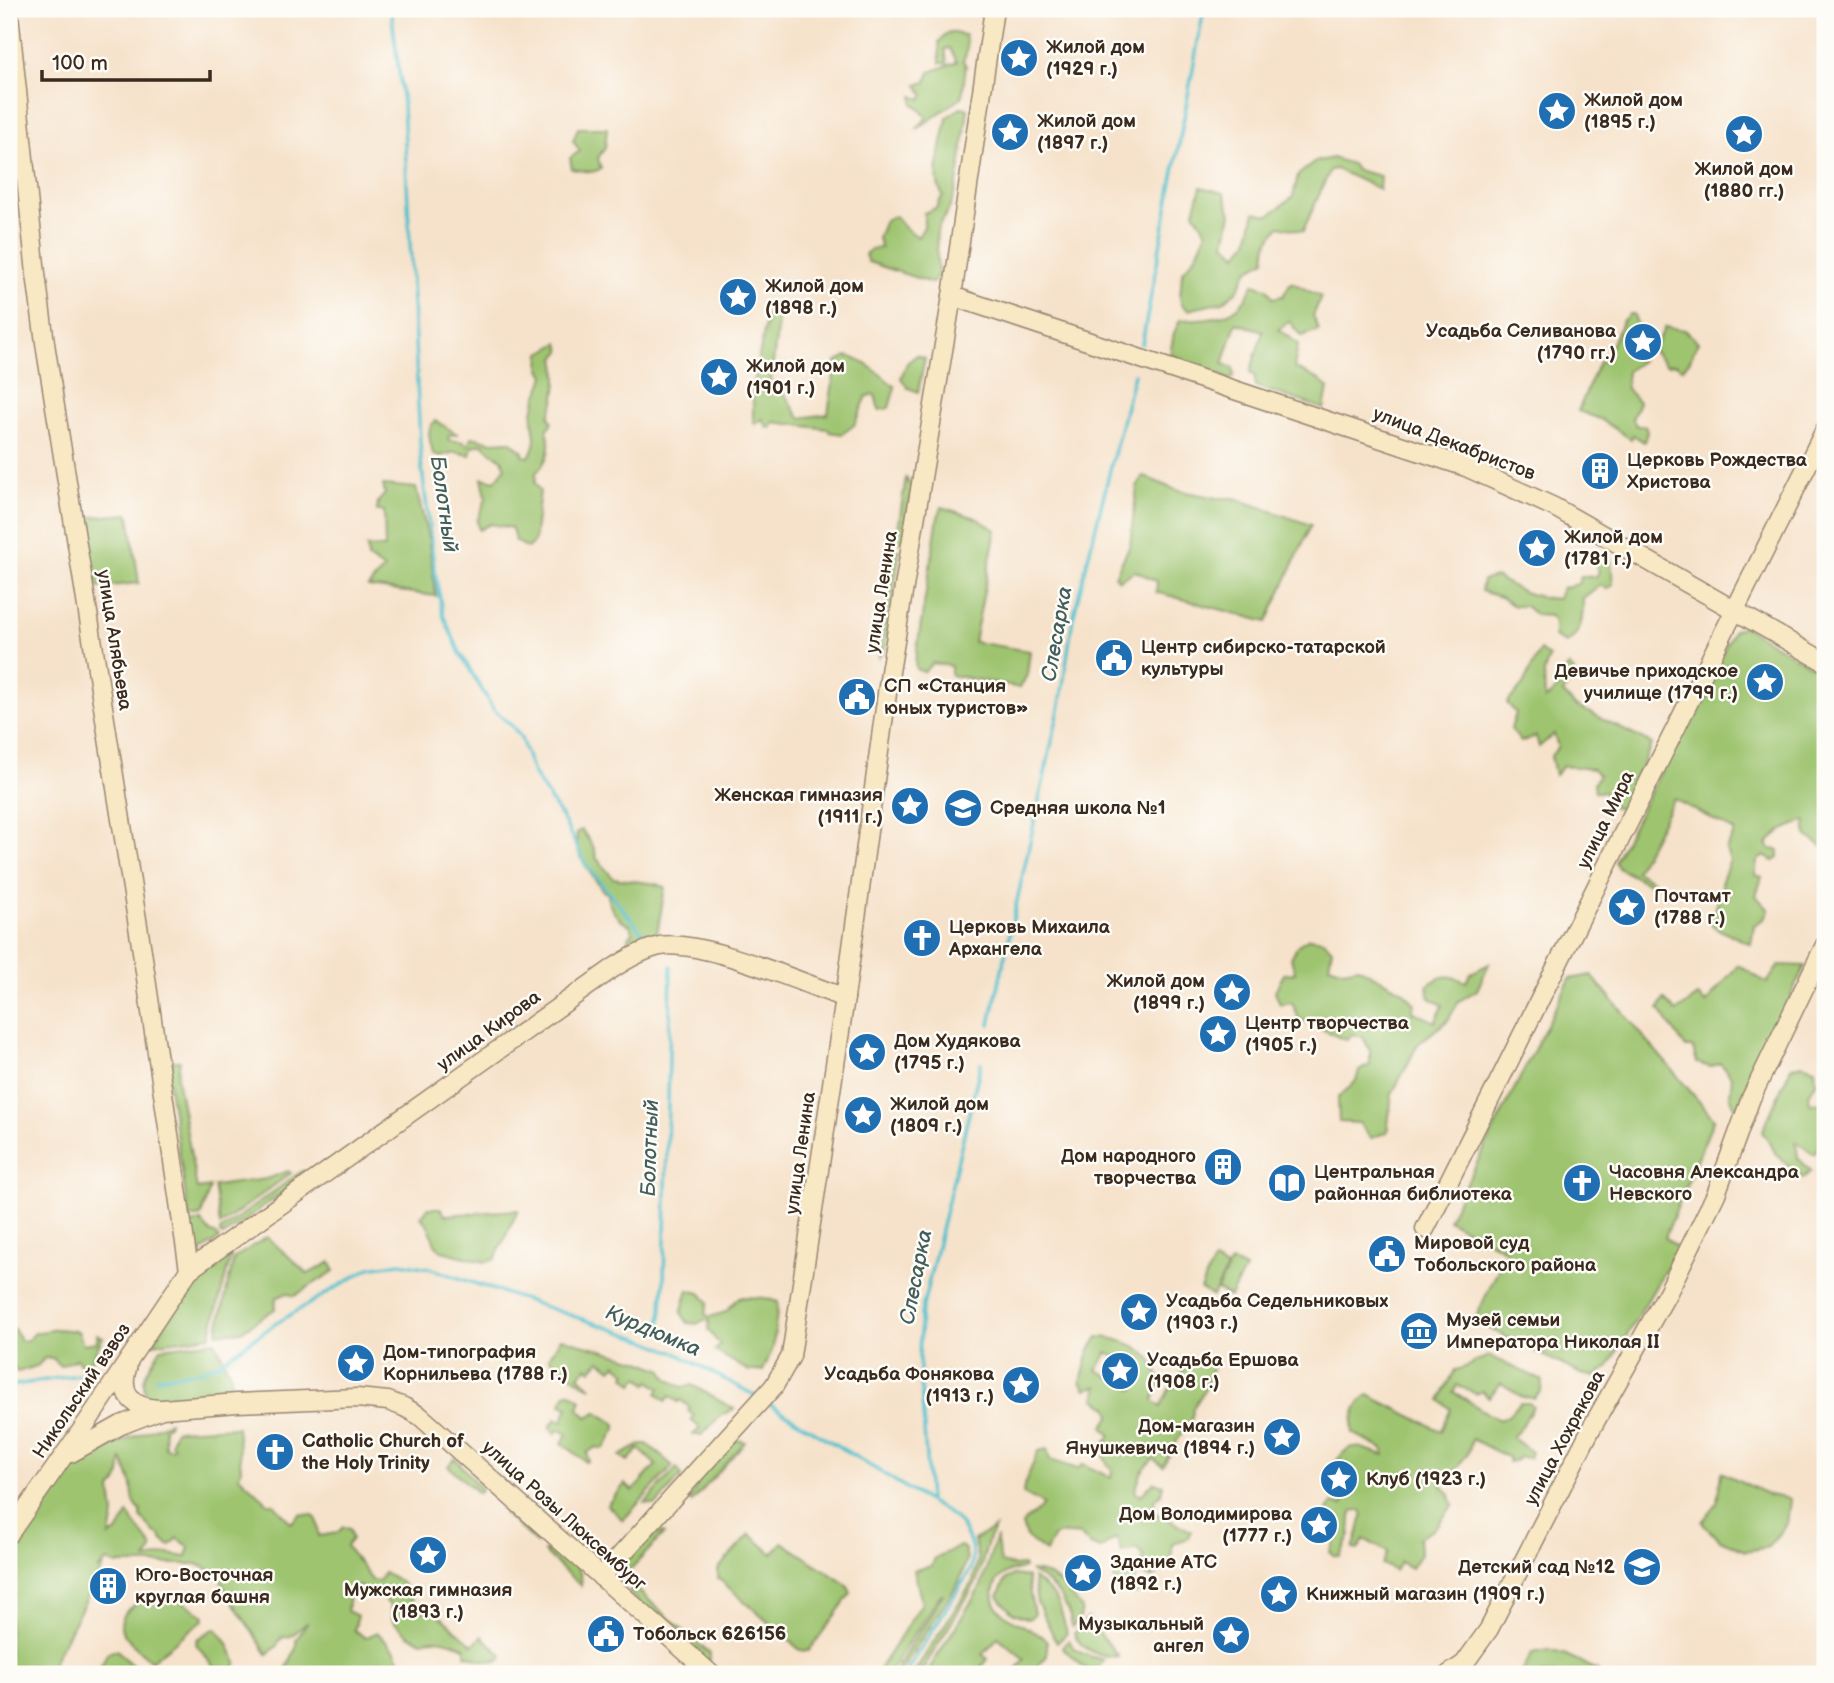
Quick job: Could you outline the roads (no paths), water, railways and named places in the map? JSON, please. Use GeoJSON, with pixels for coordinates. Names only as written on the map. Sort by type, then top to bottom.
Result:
{"type":"FeatureCollection","features":[{"type":"Feature","properties":{"kind":"main road","name":"улица Ленина"},"geometry":{"type":"LineString","coordinates":[[601,1577],[774,1386],[786,1367],[794,1342],[890,672],[952,296],[994,9]]}},
{"type":"Feature","properties":{"kind":"main road","name":"улица Алябьева"},"geometry":{"type":"LineString","coordinates":[[9,15],[46,350],[142,951],[189,1270]]}},
{"type":"Feature","properties":{"kind":"main road","name":"улица Декабристов"},"geometry":{"type":"LineString","coordinates":[[952,296],[1499,480],[1554,507],[1825,662]]}},
{"type":"Feature","properties":{"kind":"main road","name":"улица Мира"},"geometry":{"type":"LineString","coordinates":[[1425,1229],[1825,430]]}},
{"type":"Feature","properties":{"kind":"main road","name":"улица Хохрякова"},"geometry":{"type":"LineString","coordinates":[[1449,1674],[1464,1664],[1489,1629],[1605,1406],[1647,1333],[1712,1203],[1751,1098],[1825,945]]}},
{"type":"Feature","properties":{"kind":"main road","name":"улица Кирова"},"geometry":{"type":"LineString","coordinates":[[189,1270],[612,969],[640,953],[664,946],[704,950],[845,998]]}},
{"type":"Feature","properties":{"kind":"main road","name":"Никольский взвоз"},"geometry":{"type":"LineString","coordinates":[[9,1534],[189,1270]]}},
{"type":"Feature","properties":{"kind":"main road"},"geometry":{"type":"LineString","coordinates":[[132,1355],[125,1373],[127,1394],[134,1403],[142,1407],[162,1409]]}},
{"type":"Feature","properties":{"kind":"main road","name":"улица Розы Люксембург"},"geometry":{"type":"LineString","coordinates":[[61,1461],[75,1450],[121,1425],[162,1409],[335,1397],[374,1398],[404,1407],[430,1425],[711,1674]]}},
{"type":"Feature","properties":{"kind":"waterway","name":"Болотный"},"geometry":{"type":"LineString","coordinates":[[391,9],[403,104],[421,461],[443,615],[460,653],[494,710],[521,738],[533,773],[564,821],[586,865],[650,942]]}},
{"type":"Feature","properties":{"kind":"waterway","name":"Слесарка"},"geometry":{"type":"LineString","coordinates":[[1142,344],[1204,9]]}},
{"type":"Feature","properties":{"kind":"waterway","name":"Слесарка"},"geometry":{"type":"LineString","coordinates":[[990,1024],[1060,705],[1073,618],[1134,374]]}},
{"type":"Feature","properties":{"kind":"waterway","name":"Болотный"},"geometry":{"type":"LineString","coordinates":[[660,1331],[664,1281],[671,966]]}},
{"type":"Feature","properties":{"kind":"waterway","name":"Слесарка"},"geometry":{"type":"LineString","coordinates":[[929,1501],[919,1357],[921,1314],[981,1063]]}},
{"type":"Feature","properties":{"kind":"waterway","name":"Курдюмка"},"geometry":{"type":"LineString","coordinates":[[156,1378],[200,1371],[217,1364],[275,1324],[369,1268],[400,1263],[429,1268],[642,1339],[676,1353],[756,1396]]}},
{"type":"Feature","properties":{"kind":"waterway","name":"Курдюмка"},"geometry":{"type":"LineString","coordinates":[[9,1386],[78,1375]]}},
{"type":"Feature","properties":{"kind":"waterway","name":"Курдюмка"},"geometry":{"type":"LineString","coordinates":[[766,1402],[954,1517],[967,1535],[972,1548],[971,1569],[905,1674]]}},
{"type":"Feature","properties":{"kind":"place","name":"Жилой дом (1929 г.)"},"geometry":{"type":"Point","coordinates":[1019,58]}},
{"type":"Feature","properties":{"kind":"place","name":"Жилой дом (1895 г.)"},"geometry":{"type":"Point","coordinates":[1557,111]}},
{"type":"Feature","properties":{"kind":"place","name":"Жилой дом (1897 г.)"},"geometry":{"type":"Point","coordinates":[1010,132]}},
{"type":"Feature","properties":{"kind":"place","name":"Жилой дом (1880 гг.)"},"geometry":{"type":"Point","coordinates":[1744,134]}},
{"type":"Feature","properties":{"kind":"place","name":"Жилой дом (1898 г.)"},"geometry":{"type":"Point","coordinates":[738,297]}},
{"type":"Feature","properties":{"kind":"place","name":"Усадьба Селиванова (1790 гг.)"},"geometry":{"type":"Point","coordinates":[1643,342]}},
{"type":"Feature","properties":{"kind":"place","name":"Жилой дом (1901 г.)"},"geometry":{"type":"Point","coordinates":[719,377]}},
{"type":"Feature","properties":{"kind":"place","name":"Церковь Рождества Христова"},"geometry":{"type":"Point","coordinates":[1600,471]}},
{"type":"Feature","properties":{"kind":"place","name":"Жилой дом (1781 г.)"},"geometry":{"type":"Point","coordinates":[1537,548]}},
{"type":"Feature","properties":{"kind":"place","name":"Центр сибирско-татарской культуры"},"geometry":{"type":"Point","coordinates":[1114,658]}},
{"type":"Feature","properties":{"kind":"place","name":"Девичье приходское училище (1799 г.)"},"geometry":{"type":"Point","coordinates":[1765,682]}},
{"type":"Feature","properties":{"kind":"place","name":"СП «Станция юных туристов»"},"geometry":{"type":"Point","coordinates":[857,697]}},
{"type":"Feature","properties":{"kind":"place","name":"Женская гимназия (1911 г.)"},"geometry":{"type":"Point","coordinates":[910,806]}},
{"type":"Feature","properties":{"kind":"place","name":"Средняя школа №1"},"geometry":{"type":"Point","coordinates":[963,808]}},
{"type":"Feature","properties":{"kind":"place","name":"Почтамт (1788 г.)"},"geometry":{"type":"Point","coordinates":[1627,907]}},
{"type":"Feature","properties":{"kind":"place","name":"Церковь Михаила Архангела"},"geometry":{"type":"Point","coordinates":[922,938]}},
{"type":"Feature","properties":{"kind":"place","name":"Жилой дом (1899 г.)"},"geometry":{"type":"Point","coordinates":[1232,992]}},
{"type":"Feature","properties":{"kind":"place","name":"Центр творчества (1905 г.)"},"geometry":{"type":"Point","coordinates":[1218,1034]}},
{"type":"Feature","properties":{"kind":"place","name":"Дом Худякова (1795 г.)"},"geometry":{"type":"Point","coordinates":[867,1052]}},
{"type":"Feature","properties":{"kind":"place","name":"Жилой дом (1809 г.)"},"geometry":{"type":"Point","coordinates":[863,1115]}},
{"type":"Feature","properties":{"kind":"place","name":"Дом народного творчества"},"geometry":{"type":"Point","coordinates":[1223,1167]}},
{"type":"Feature","properties":{"kind":"place","name":"Центральная районная библиотека"},"geometry":{"type":"Point","coordinates":[1287,1183]}},
{"type":"Feature","properties":{"kind":"place","name":"Часовня Александра Невского"},"geometry":{"type":"Point","coordinates":[1582,1183]}},
{"type":"Feature","properties":{"kind":"place","name":"Мировой суд Тобольского района"},"geometry":{"type":"Point","coordinates":[1387,1254]}},
{"type":"Feature","properties":{"kind":"place","name":"Усадьба Седельниковых (1903 г.)"},"geometry":{"type":"Point","coordinates":[1139,1312]}},
{"type":"Feature","properties":{"kind":"place","name":"Музей семьи Императора Николая II"},"geometry":{"type":"Point","coordinates":[1419,1331]}},
{"type":"Feature","properties":{"kind":"place","name":"Дом-типография Корнильева (1788 г.)"},"geometry":{"type":"Point","coordinates":[356,1363]}},
{"type":"Feature","properties":{"kind":"place","name":"Усадьба Ершова (1908 г.)"},"geometry":{"type":"Point","coordinates":[1120,1371]}},
{"type":"Feature","properties":{"kind":"place","name":"Усадьба Фонякова (1913 г.)"},"geometry":{"type":"Point","coordinates":[1021,1385]}},
{"type":"Feature","properties":{"kind":"place","name":"Дом-магазин Янушкевича (1894 г.)"},"geometry":{"type":"Point","coordinates":[1282,1437]}},
{"type":"Feature","properties":{"kind":"place","name":"Catholic Church of the Holy Trinity"},"geometry":{"type":"Point","coordinates":[275,1452]}},
{"type":"Feature","properties":{"kind":"place","name":"Клуб (1923 г.)"},"geometry":{"type":"Point","coordinates":[1339,1479]}},
{"type":"Feature","properties":{"kind":"place","name":"Дом Володимирова (1777 г.)"},"geometry":{"type":"Point","coordinates":[1319,1525]}},
{"type":"Feature","properties":{"kind":"place","name":"Мужская гимназия (1893 г.)"},"geometry":{"type":"Point","coordinates":[428,1555]}},
{"type":"Feature","properties":{"kind":"place","name":"Детский сад №12"},"geometry":{"type":"Point","coordinates":[1642,1567]}},
{"type":"Feature","properties":{"kind":"place","name":"Здание АТС (1892 г.)"},"geometry":{"type":"Point","coordinates":[1083,1573]}},
{"type":"Feature","properties":{"kind":"place","name":"Юго-Восточная круглая башня"},"geometry":{"type":"Point","coordinates":[108,1586]}},
{"type":"Feature","properties":{"kind":"place","name":"Книжный магазин (1909 г.)"},"geometry":{"type":"Point","coordinates":[1279,1594]}},
{"type":"Feature","properties":{"kind":"place","name":"Тобольск 626156"},"geometry":{"type":"Point","coordinates":[606,1634]}},
{"type":"Feature","properties":{"kind":"place","name":"Музыкальный ангел"},"geometry":{"type":"Point","coordinates":[1231,1635]}}]}
